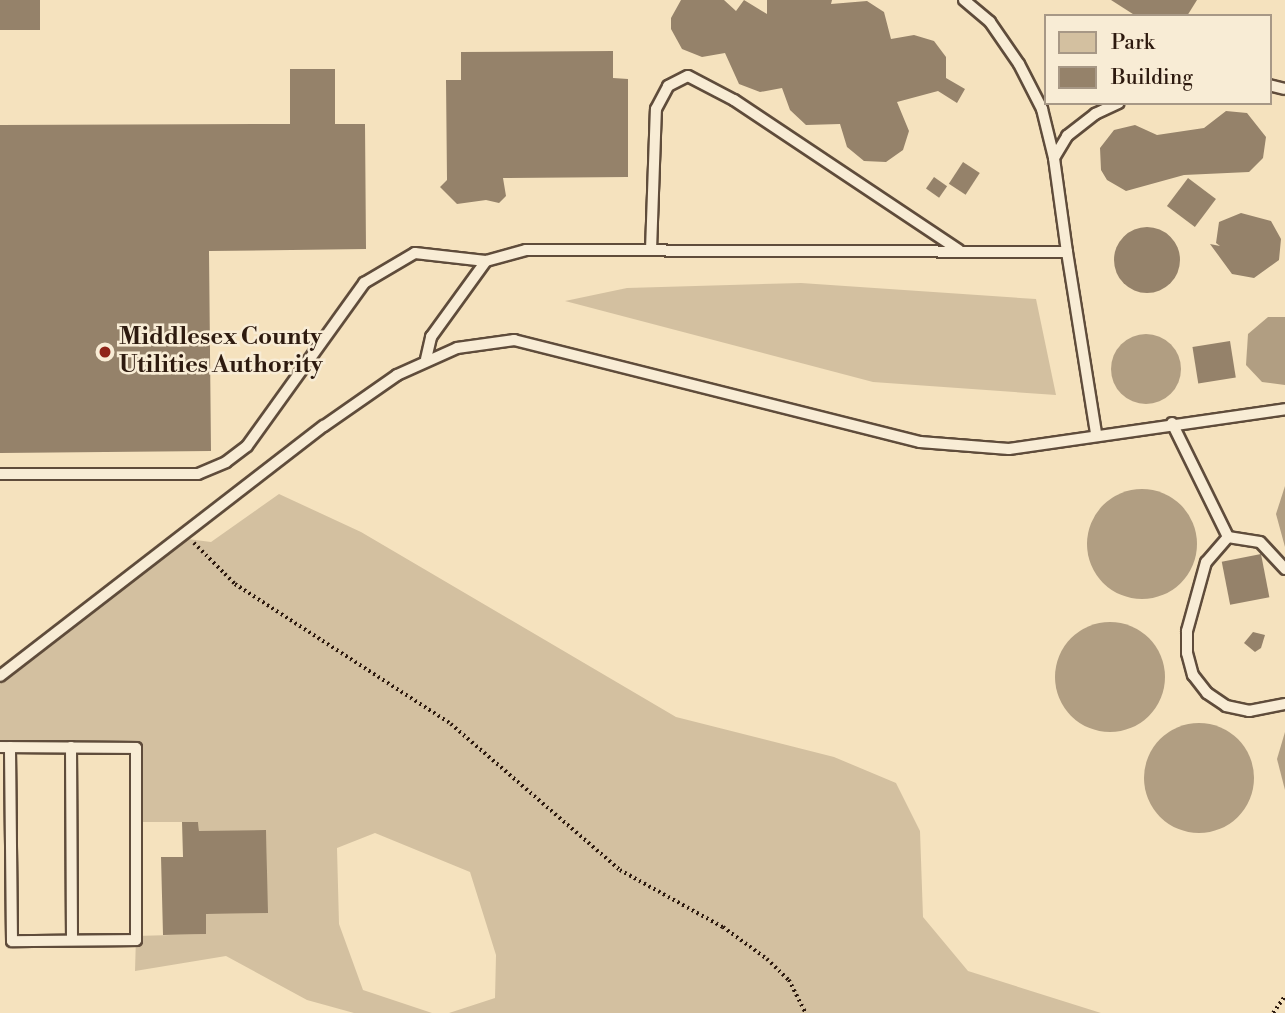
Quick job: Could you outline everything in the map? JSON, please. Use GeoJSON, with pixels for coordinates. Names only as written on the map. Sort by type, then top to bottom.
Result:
{"type":"FeatureCollection","features":[{"type":"Feature","properties":{"kind":"lane"},"geometry":{"type":"LineString","coordinates":[[969,2],[990,22],[1019,64],[1042,109],[1054,158],[1096,433]]}},
{"type":"Feature","properties":{"kind":"lane"},"geometry":{"type":"LineString","coordinates":[[651,250],[656,109],[668,86],[688,76],[734,100],[959,251]]}},
{"type":"Feature","properties":{"kind":"lane"},"geometry":{"type":"LineString","coordinates":[[1054,158],[1067,136],[1095,114],[1115,105]]}},
{"type":"Feature","properties":{"kind":"lane"},"geometry":{"type":"LineString","coordinates":[[0,474],[198,474],[208,470],[247,446],[364,284],[415,253],[486,261],[526,250],[1067,252]]}},
{"type":"Feature","properties":{"kind":"lane"},"geometry":{"type":"LineString","coordinates":[[426,359],[431,337],[486,261]]}},
{"type":"Feature","properties":{"kind":"lane"},"geometry":{"type":"LineString","coordinates":[[0,676],[324,426],[426,359],[457,348],[514,340],[920,442],[1009,449],[1096,433],[1285,409]]}},
{"type":"Feature","properties":{"kind":"lane"},"geometry":{"type":"LineString","coordinates":[[1172,424],[1228,537]]}},
{"type":"Feature","properties":{"kind":"lane"},"geometry":{"type":"LineString","coordinates":[[1228,537],[1260,542],[1285,569]]}},
{"type":"Feature","properties":{"kind":"lane"},"geometry":{"type":"LineString","coordinates":[[1228,537],[1206,562],[1187,631],[1186,653],[1194,675],[1207,692],[1226,706],[1249,711],[1285,704]]}},
{"type":"Feature","properties":{"kind":"lane"},"geometry":{"type":"LineString","coordinates":[[5,747],[136,748],[136,940],[12,941],[5,747]]}},
{"type":"Feature","properties":{"kind":"lane"},"geometry":{"type":"LineString","coordinates":[[71,747],[72,940]]}},
{"type":"Feature","properties":{"kind":"path"},"geometry":{"type":"LineString","coordinates":[[187,534],[236,584],[452,724],[620,870],[723,927],[767,959],[789,980],[806,1013]]}},
{"type":"Feature","properties":{"kind":"path"},"geometry":{"type":"LineString","coordinates":[[1273,1013],[1285,996]]}},
{"type":"Feature","properties":{"kind":"green space"},"geometry":{"type":"Polygon","coordinates":[[[801,283],[1036,299],[1056,395],[873,382],[565,301],[627,288],[801,283]]]}},
{"type":"Feature","properties":{"kind":"green space"},"geometry":{"type":"Polygon","coordinates":[[[279,494],[361,532],[676,717],[834,757],[896,783],[920,831],[923,917],[968,971],[1101,1013],[449,1013],[495,998],[496,955],[470,872],[375,833],[337,848],[339,924],[363,990],[432,1013],[354,1013],[307,1000],[226,956],[135,971],[136,936],[206,934],[206,914],[267,913],[266,831],[199,831],[198,822],[137,822],[136,749],[0,747],[0,676],[180,538],[211,542],[279,494]]]}},
{"type":"Feature","properties":{"kind":"shaded area"},"geometry":{"type":"Polygon","coordinates":[[[1268,317],[1285,317],[1285,385],[1262,382],[1246,365],[1248,334],[1268,317]]]}},
{"type":"Feature","properties":{"kind":"shaded area"},"geometry":{"type":"Polygon","coordinates":[[[1146,334],[1165,340],[1175,350],[1181,369],[1175,388],[1165,398],[1146,404],[1127,398],[1117,388],[1111,369],[1117,350],[1127,340],[1146,334]]]}},
{"type":"Feature","properties":{"kind":"shaded area"},"geometry":{"type":"Polygon","coordinates":[[[1285,486],[1285,547],[1276,514],[1285,486]]]}},
{"type":"Feature","properties":{"kind":"shaded area"},"geometry":{"type":"Polygon","coordinates":[[[1142,489],[1163,493],[1181,505],[1193,523],[1197,544],[1193,565],[1181,583],[1163,595],[1142,599],[1121,595],[1103,583],[1091,565],[1087,544],[1091,523],[1103,505],[1121,493],[1142,489]]]}},
{"type":"Feature","properties":{"kind":"shaded area"},"geometry":{"type":"Polygon","coordinates":[[[1110,622],[1131,626],[1149,638],[1161,656],[1165,677],[1161,698],[1149,716],[1131,728],[1110,732],[1089,728],[1071,716],[1059,698],[1055,677],[1059,656],[1071,638],[1089,626],[1110,622]]]}},
{"type":"Feature","properties":{"kind":"shaded area"},"geometry":{"type":"Polygon","coordinates":[[[1199,723],[1220,727],[1238,739],[1250,757],[1254,778],[1250,799],[1238,817],[1220,829],[1199,833],[1178,829],[1160,817],[1148,799],[1144,778],[1148,757],[1160,739],[1178,727],[1199,723]]]}},
{"type":"Feature","properties":{"kind":"shaded area"},"geometry":{"type":"Polygon","coordinates":[[[1285,732],[1285,790],[1277,759],[1285,732]]]}},
{"type":"Feature","properties":{"kind":"building"},"geometry":{"type":"Polygon","coordinates":[[[0,0],[40,0],[40,30],[0,30],[0,0]]]}},
{"type":"Feature","properties":{"kind":"building"},"geometry":{"type":"Polygon","coordinates":[[[681,0],[724,0],[736,11],[744,0],[767,14],[767,0],[832,0],[831,4],[867,1],[884,12],[891,39],[914,35],[934,41],[946,57],[946,78],[965,89],[957,103],[938,91],[897,102],[909,131],[903,150],[886,162],[864,161],[847,147],[840,124],[806,125],[790,110],[782,88],[760,92],[739,84],[725,53],[702,57],[682,49],[671,29],[671,18],[681,0]]]}},
{"type":"Feature","properties":{"kind":"building"},"geometry":{"type":"Polygon","coordinates":[[[1111,0],[1197,0],[1188,14],[1133,14],[1111,0]]]}},
{"type":"Feature","properties":{"kind":"building"},"geometry":{"type":"Polygon","coordinates":[[[613,51],[613,78],[628,79],[628,177],[503,178],[506,196],[499,203],[486,200],[457,204],[440,187],[447,180],[446,80],[461,80],[461,52],[613,51]]]}},
{"type":"Feature","properties":{"kind":"building","name":"Middlesex County Utilities Authority"},"geometry":{"type":"Polygon","coordinates":[[[290,69],[335,69],[335,124],[365,124],[366,249],[209,251],[211,451],[0,453],[0,125],[290,124],[290,69]]]}},
{"type":"Feature","properties":{"kind":"building"},"geometry":{"type":"Polygon","coordinates":[[[1226,111],[1247,113],[1266,137],[1263,158],[1249,172],[1184,175],[1126,191],[1107,180],[1101,170],[1100,148],[1114,130],[1135,125],[1157,135],[1204,128],[1226,111]]]}},
{"type":"Feature","properties":{"kind":"building"},"geometry":{"type":"Polygon","coordinates":[[[963,162],[980,173],[966,195],[949,184],[963,162]]]}},
{"type":"Feature","properties":{"kind":"building"},"geometry":{"type":"Polygon","coordinates":[[[934,177],[947,186],[939,198],[926,188],[934,177]]]}},
{"type":"Feature","properties":{"kind":"building"},"geometry":{"type":"Polygon","coordinates":[[[1188,178],[1216,199],[1195,227],[1167,206],[1188,178]]]}},
{"type":"Feature","properties":{"kind":"building"},"geometry":{"type":"Polygon","coordinates":[[[1241,213],[1271,221],[1281,239],[1279,260],[1254,278],[1232,274],[1210,244],[1220,246],[1216,243],[1219,222],[1241,213]]]}},
{"type":"Feature","properties":{"kind":"building"},"geometry":{"type":"Polygon","coordinates":[[[1147,227],[1160,230],[1170,237],[1177,247],[1180,260],[1177,273],[1170,283],[1160,290],[1147,293],[1134,290],[1124,283],[1117,273],[1114,260],[1117,247],[1124,237],[1134,230],[1147,227]]]}},
{"type":"Feature","properties":{"kind":"building"},"geometry":{"type":"Polygon","coordinates":[[[1230,341],[1236,378],[1198,383],[1192,347],[1230,341]]]}},
{"type":"Feature","properties":{"kind":"building"},"geometry":{"type":"Polygon","coordinates":[[[1261,554],[1269,597],[1230,605],[1222,562],[1261,554]]]}},
{"type":"Feature","properties":{"kind":"building"},"geometry":{"type":"Polygon","coordinates":[[[1253,632],[1265,635],[1261,648],[1255,652],[1244,643],[1253,632]]]}},
{"type":"Feature","properties":{"kind":"building"},"geometry":{"type":"Polygon","coordinates":[[[182,822],[198,822],[199,831],[266,830],[268,913],[206,914],[206,934],[163,935],[161,857],[183,857],[182,822]]]}},
{"type":"Feature","properties":{"kind":"place","name":"Middlesex County Utilities Authority"},"geometry":{"type":"Point","coordinates":[105,352]}}]}
